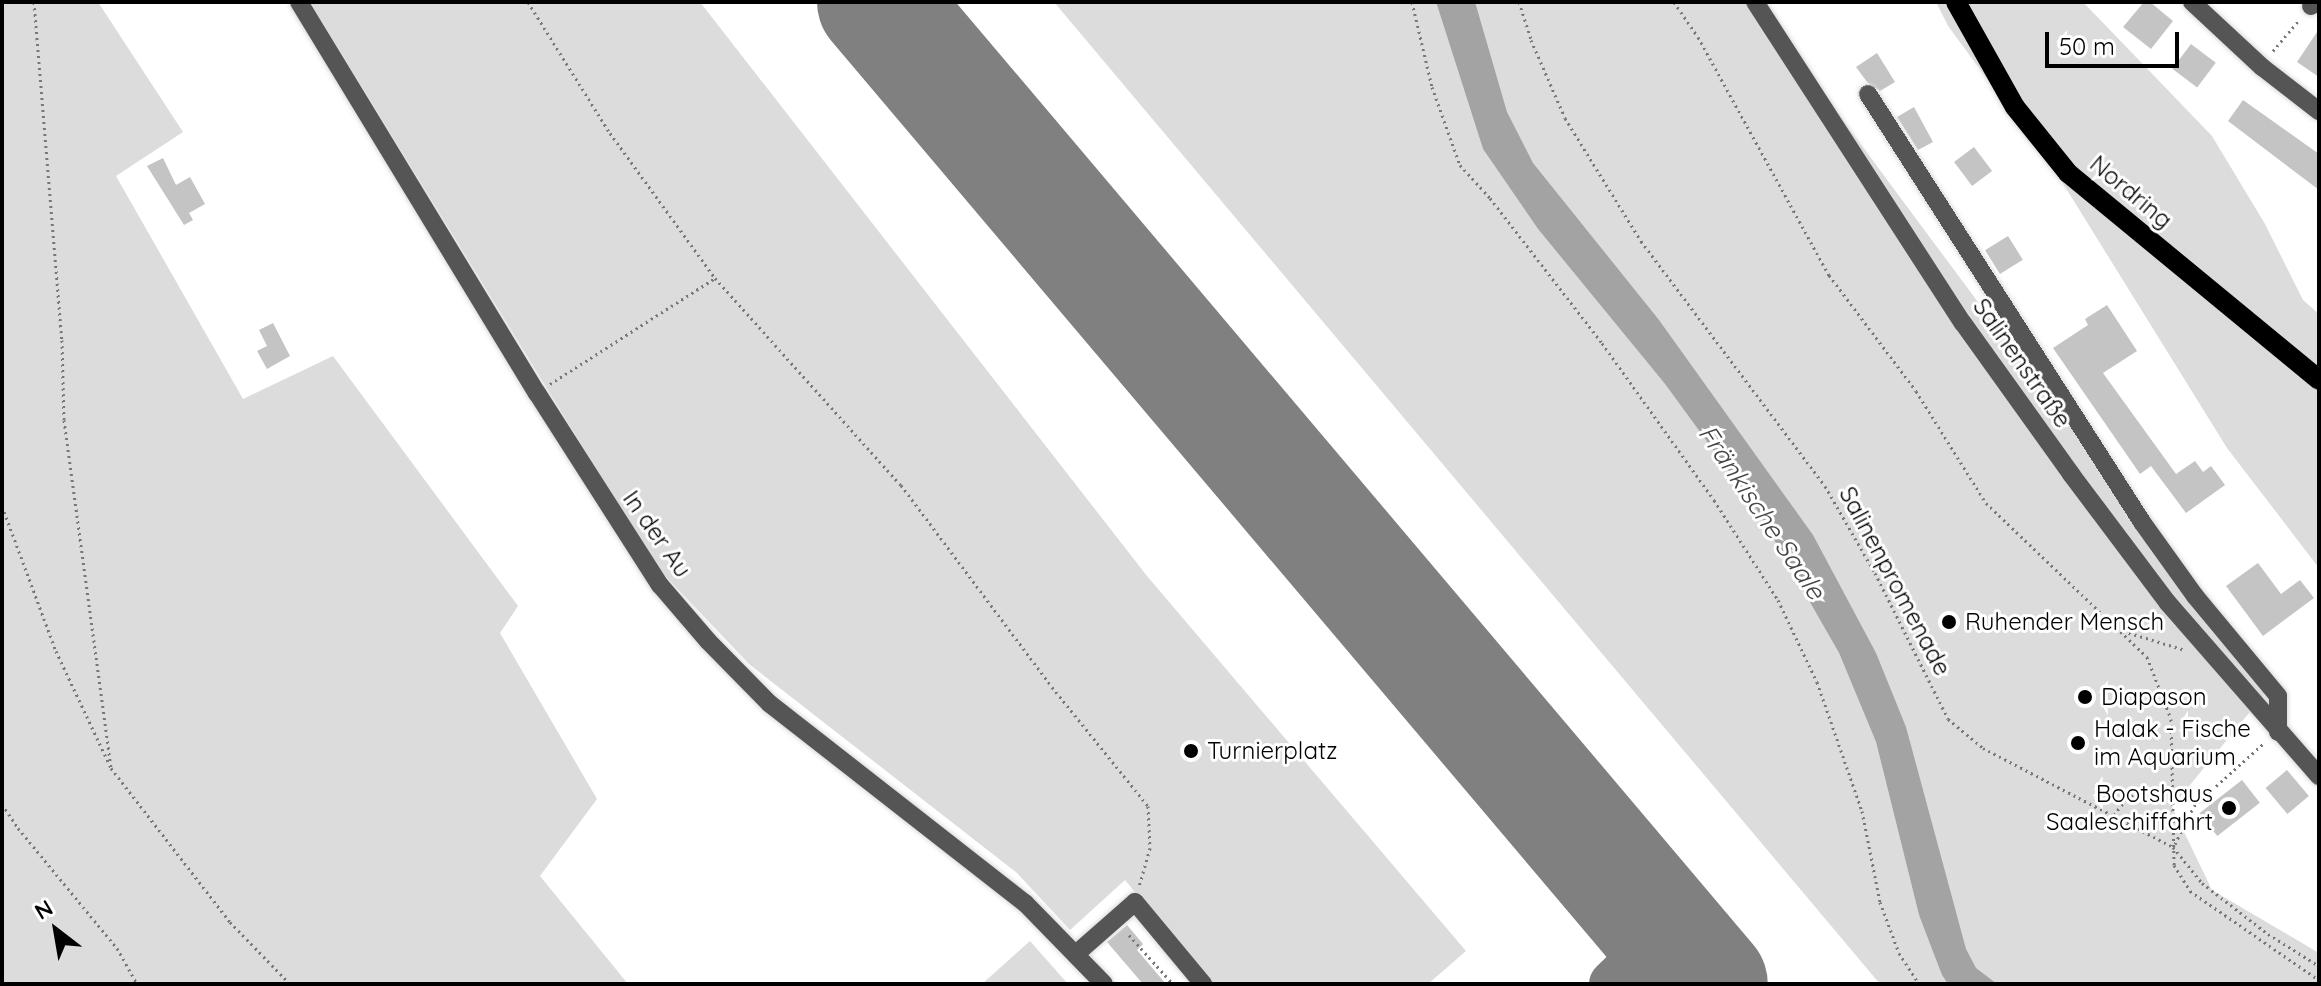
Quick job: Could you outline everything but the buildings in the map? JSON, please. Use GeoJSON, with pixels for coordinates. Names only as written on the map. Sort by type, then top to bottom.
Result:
{"type":"FeatureCollection","features":[{"type":"Feature","properties":{"kind":"main road","name":"Nordring"},"geometry":{"type":"LineString","coordinates":[[1956,2],[2015,107],[2068,173],[2319,380]]}},
{"type":"Feature","properties":{"kind":"street","name":"In der Au"},"geometry":{"type":"LineString","coordinates":[[299,2],[640,558],[708,641],[770,704],[1025,903],[1104,984]]}},
{"type":"Feature","properties":{"kind":"street","name":"Salinenstraße"},"geometry":{"type":"LineString","coordinates":[[1755,2],[1963,323],[2079,485],[2217,660],[2319,776]]}},
{"type":"Feature","properties":{"kind":"street"},"geometry":{"type":"LineString","coordinates":[[2192,2],[2262,67],[2319,111]]}},
{"type":"Feature","properties":{"kind":"street","name":"Salinenstraße"},"geometry":{"type":"LineString","coordinates":[[1868,94],[2142,522],[2195,596],[2278,696],[2278,732]]}},
{"type":"Feature","properties":{"kind":"street"},"geometry":{"type":"LineString","coordinates":[[1077,953],[1135,902],[1203,984]]}},
{"type":"Feature","properties":{"kind":"path"},"geometry":{"type":"LineString","coordinates":[[34,2],[62,340],[64,420],[111,768]]}},
{"type":"Feature","properties":{"kind":"path"},"geometry":{"type":"LineString","coordinates":[[528,2],[610,133],[715,278],[901,485],[1052,687],[1148,806],[1150,848],[1135,902]]}},
{"type":"Feature","properties":{"kind":"path"},"geometry":{"type":"LineString","coordinates":[[1412,2],[1432,87],[1460,165],[1490,198],[1602,343],[1714,500],[1778,600],[1817,682],[1862,811],[1880,902],[1899,953],[1919,984]]}},
{"type":"Feature","properties":{"kind":"path","name":"Salinenpromenade"},"geometry":{"type":"LineString","coordinates":[[1519,2],[1531,40],[1565,118],[1641,241],[1825,486],[1875,573],[1948,719],[1983,748],[2173,847],[2202,883],[2268,934],[2319,966]]}},
{"type":"Feature","properties":{"kind":"path"},"geometry":{"type":"LineString","coordinates":[[1674,2],[1698,37],[1829,275],[1916,391],[1986,503],[2147,657],[2171,719],[2174,865],[2190,891],[2319,980]]}},
{"type":"Feature","properties":{"kind":"path"},"geometry":{"type":"LineString","coordinates":[[2278,44],[2312,4]]}},
{"type":"Feature","properties":{"kind":"path"},"geometry":{"type":"LineString","coordinates":[[537,393],[715,278]]}},
{"type":"Feature","properties":{"kind":"path"},"geometry":{"type":"LineString","coordinates":[[2,506],[56,651],[111,768],[230,922],[290,984]]}},
{"type":"Feature","properties":{"kind":"path"},"geometry":{"type":"LineString","coordinates":[[2120,630],[2217,660]]}},
{"type":"Feature","properties":{"kind":"path"},"geometry":{"type":"LineString","coordinates":[[2173,847],[2194,806],[2278,732]]}},
{"type":"Feature","properties":{"kind":"path"},"geometry":{"type":"LineString","coordinates":[[2114,815],[2126,799],[2137,792],[2172,788]]}},
{"type":"Feature","properties":{"kind":"path"},"geometry":{"type":"LineString","coordinates":[[2,804],[18,828],[117,948],[137,984]]}},
{"type":"Feature","properties":{"kind":"path"},"geometry":{"type":"LineString","coordinates":[[1129,935],[1173,984]]}},
{"type":"Feature","properties":{"kind":"shaded area"},"geometry":{"type":"Polygon","coordinates":[[[2,2],[98,2],[183,132],[116,176],[243,399],[333,356],[518,606],[500,633],[597,799],[540,876],[628,984],[2,984],[2,2]]]}},
{"type":"Feature","properties":{"kind":"shaded area"},"geometry":{"type":"Polygon","coordinates":[[[310,2],[700,2],[1147,576],[1466,951],[1428,984],[1210,984],[1125,880],[1070,930],[1017,873],[749,664],[656,566],[310,2]]]}},
{"type":"Feature","properties":{"kind":"shaded area"},"geometry":{"type":"Polygon","coordinates":[[[1054,2],[1436,2],[1483,149],[1538,229],[1665,384],[1757,510],[1839,653],[1876,742],[1919,915],[1948,984],[1880,984],[1054,2]]]}},
{"type":"Feature","properties":{"kind":"shaded area"},"geometry":{"type":"Polygon","coordinates":[[[1468,2],[1755,2],[2267,691],[2172,807],[2212,890],[2319,953],[2319,984],[1979,984],[1973,978],[1861,647],[1514,157],[1468,2]]]}},
{"type":"Feature","properties":{"kind":"shaded area"},"geometry":{"type":"Polygon","coordinates":[[[1936,2],[2083,2],[2212,136],[2265,224],[2303,300],[2319,314],[2319,568],[2227,448],[2054,169],[1948,26],[1936,2]]]}},
{"type":"Feature","properties":{"kind":"shaded area"},"geometry":{"type":"Polygon","coordinates":[[[1030,941],[1068,984],[982,984],[1030,941]]]}},
{"type":"Feature","properties":{"kind":"water","name":"Fränkische Saale"},"geometry":{"type":"Polygon","coordinates":[[[1436,2],[1475,2],[1507,112],[1533,163],[1659,320],[1813,535],[1876,653],[1906,727],[1966,949],[1976,968],[1997,984],[1948,984],[1942,975],[1919,915],[1876,742],[1839,653],[1757,510],[1665,384],[1538,229],[1483,149],[1436,2]]]}},
{"type":"Feature","properties":{"kind":"taxiway"},"geometry":{"type":"LineString","coordinates":[[1613,984],[1665,934]]}},
{"type":"Feature","properties":{"kind":"runway"},"geometry":{"type":"LineString","coordinates":[[877,2],[1708,984]]}},
{"type":"Feature","properties":{"kind":"place","name":"Ruhender Mensch"},"geometry":{"type":"Point","coordinates":[1949,622]}},
{"type":"Feature","properties":{"kind":"place","name":"Diapason"},"geometry":{"type":"Point","coordinates":[2085,697]}},
{"type":"Feature","properties":{"kind":"place","name":"Halak - Fische im Aquarium"},"geometry":{"type":"Point","coordinates":[2078,743]}},
{"type":"Feature","properties":{"kind":"place","name":"Turnierplatz"},"geometry":{"type":"Point","coordinates":[1191,751]}},
{"type":"Feature","properties":{"kind":"place","name":"Bootshaus Saaleschiffahrt"},"geometry":{"type":"Point","coordinates":[2229,808]}}]}
